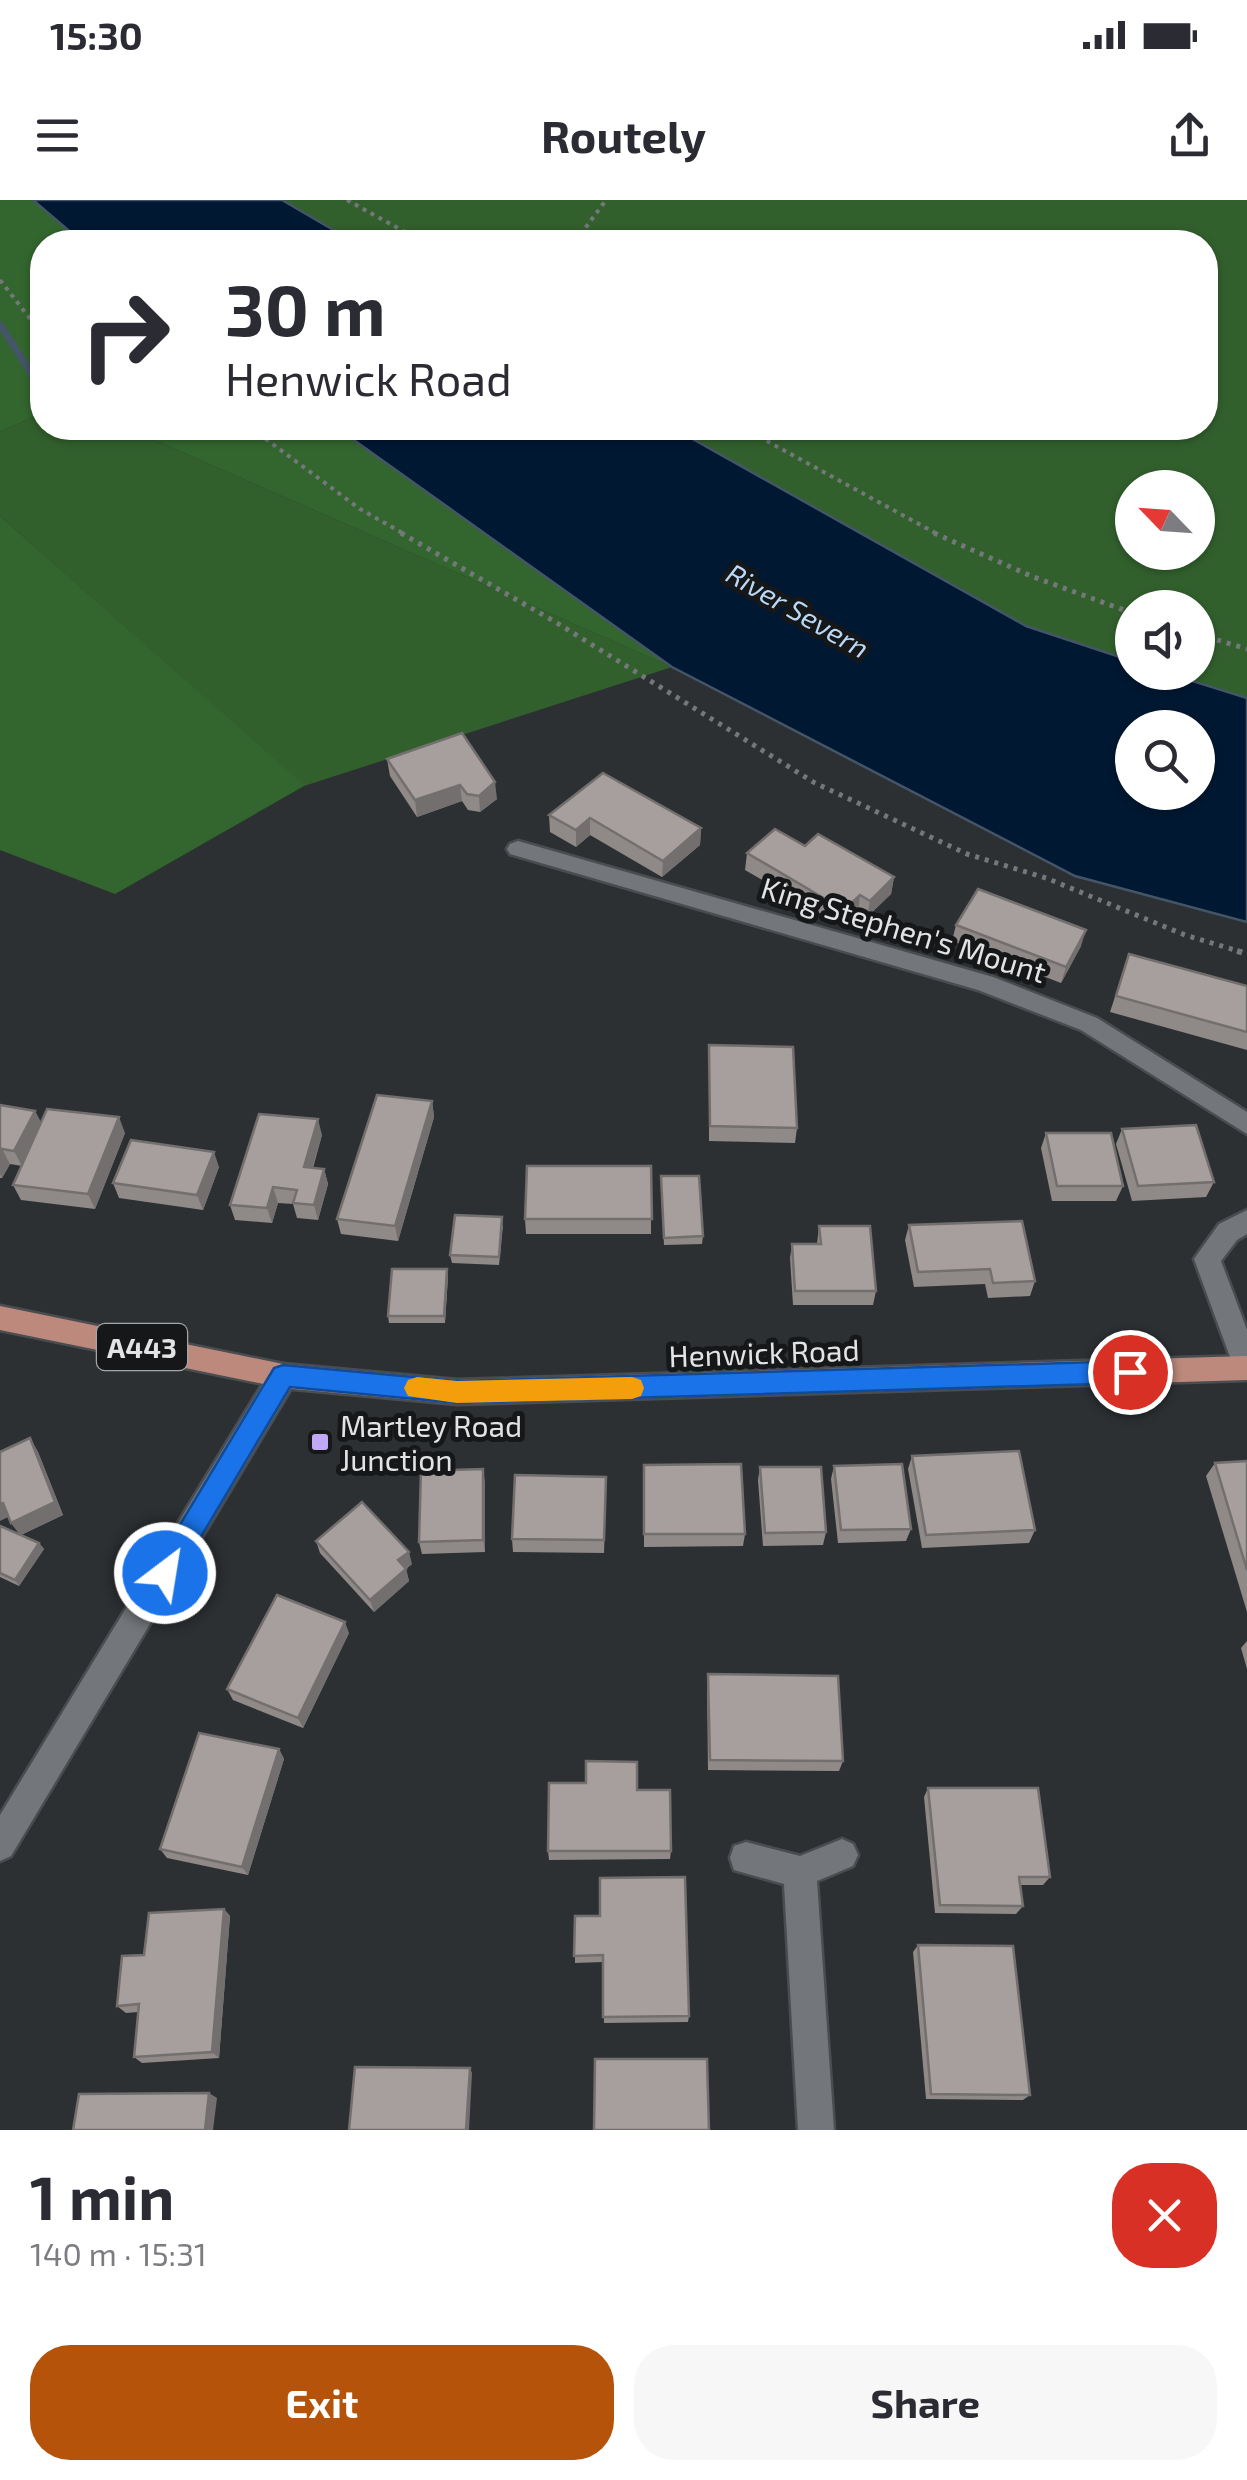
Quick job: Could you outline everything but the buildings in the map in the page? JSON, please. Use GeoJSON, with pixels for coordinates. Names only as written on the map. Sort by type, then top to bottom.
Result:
{"type":"FeatureCollection","features":[{"type":"Feature","properties":{"kind":"main road","name":"A443"},"geometry":{"type":"LineString","coordinates":[[0,1318],[283,1376]]}},
{"type":"Feature","properties":{"kind":"main road","name":"Henwick Road"},"geometry":{"type":"LineString","coordinates":[[283,1376],[457,1392],[1247,1366]]}},
{"type":"Feature","properties":{"kind":"street","name":"King Stephen's Mount"},"geometry":{"type":"LineString","coordinates":[[518,848],[985,982],[1089,1024],[1247,1124]]}},
{"type":"Feature","properties":{"kind":"street"},"geometry":{"type":"LineString","coordinates":[[1247,1221],[1228,1232],[1207,1259],[1247,1366]]}},
{"type":"Feature","properties":{"kind":"street"},"geometry":{"type":"LineString","coordinates":[[0,1845],[283,1376]]}},
{"type":"Feature","properties":{"kind":"street"},"geometry":{"type":"LineString","coordinates":[[746,1858],[800,1872],[842,1855]]}},
{"type":"Feature","properties":{"kind":"street"},"geometry":{"type":"LineString","coordinates":[[800,1872],[816,2130]]}},
{"type":"Feature","properties":{"kind":"path"},"geometry":{"type":"LineString","coordinates":[[347,200],[401,230]]}},
{"type":"Feature","properties":{"kind":"path"},"geometry":{"type":"LineString","coordinates":[[583,230],[606,200]]}},
{"type":"Feature","properties":{"kind":"path"},"geometry":{"type":"LineString","coordinates":[[0,280],[30,319]]}},
{"type":"Feature","properties":{"kind":"path"},"geometry":{"type":"LineString","coordinates":[[267,440],[360,509],[556,623],[815,782],[967,854],[1046,878],[1186,935],[1247,954]]}},
{"type":"Feature","properties":{"kind":"path"},"geometry":{"type":"LineString","coordinates":[[763,440],[934,533],[1115,608]]}},
{"type":"Feature","properties":{"kind":"path"},"geometry":{"type":"LineString","coordinates":[[1215,639],[1247,649]]}},
{"type":"Feature","properties":{"kind":"green space"},"geometry":{"type":"Polygon","coordinates":[[[0,200],[33,200],[68,230],[30,230],[30,418],[0,432],[0,200]]]}},
{"type":"Feature","properties":{"kind":"green space"},"geometry":{"type":"Polygon","coordinates":[[[282,200],[1247,200],[1247,698],[1215,688],[1215,590],[1115,590],[1115,656],[1026,627],[694,440],[1218,440],[1218,230],[333,230],[282,200]]]}},
{"type":"Feature","properties":{"kind":"green space"},"geometry":{"type":"Polygon","coordinates":[[[30,418],[30,440],[154,440],[672,667],[304,786],[0,516],[0,432],[30,418]]]}},
{"type":"Feature","properties":{"kind":"green space"},"geometry":{"type":"Polygon","coordinates":[[[154,440],[354,440],[672,667],[154,440]]]}},
{"type":"Feature","properties":{"kind":"green space"},"geometry":{"type":"Polygon","coordinates":[[[0,516],[304,786],[115,894],[0,850],[0,516]]]}},
{"type":"Feature","properties":{"kind":"water"},"geometry":{"type":"Polygon","coordinates":[[[33,200],[282,200],[333,230],[68,230],[33,200]]]}},
{"type":"Feature","properties":{"kind":"water","name":"River Severn"},"geometry":{"type":"Polygon","coordinates":[[[354,440],[694,440],[1026,626],[1115,655],[1115,690],[1215,688],[1247,698],[1247,922],[1075,876],[672,667],[354,440]]]}},
{"type":"Feature","properties":{"kind":"waterway"},"geometry":{"type":"LineString","coordinates":[[0,324],[30,371]]}},
{"type":"Feature","properties":{"kind":"slow traffic"},"geometry":{"type":"LineString","coordinates":[[417,1388],[457,1392],[632,1388]]}},
{"type":"Feature","properties":{"kind":"place","name":"Martley Road Junction"},"geometry":{"type":"Point","coordinates":[320,1442]}},
{"type":"Feature","properties":{"kind":"route"},"geometry":{"type":"LineString","coordinates":[[165,1573],[283,1376],[457,1392],[1130,1372]]}}]}
